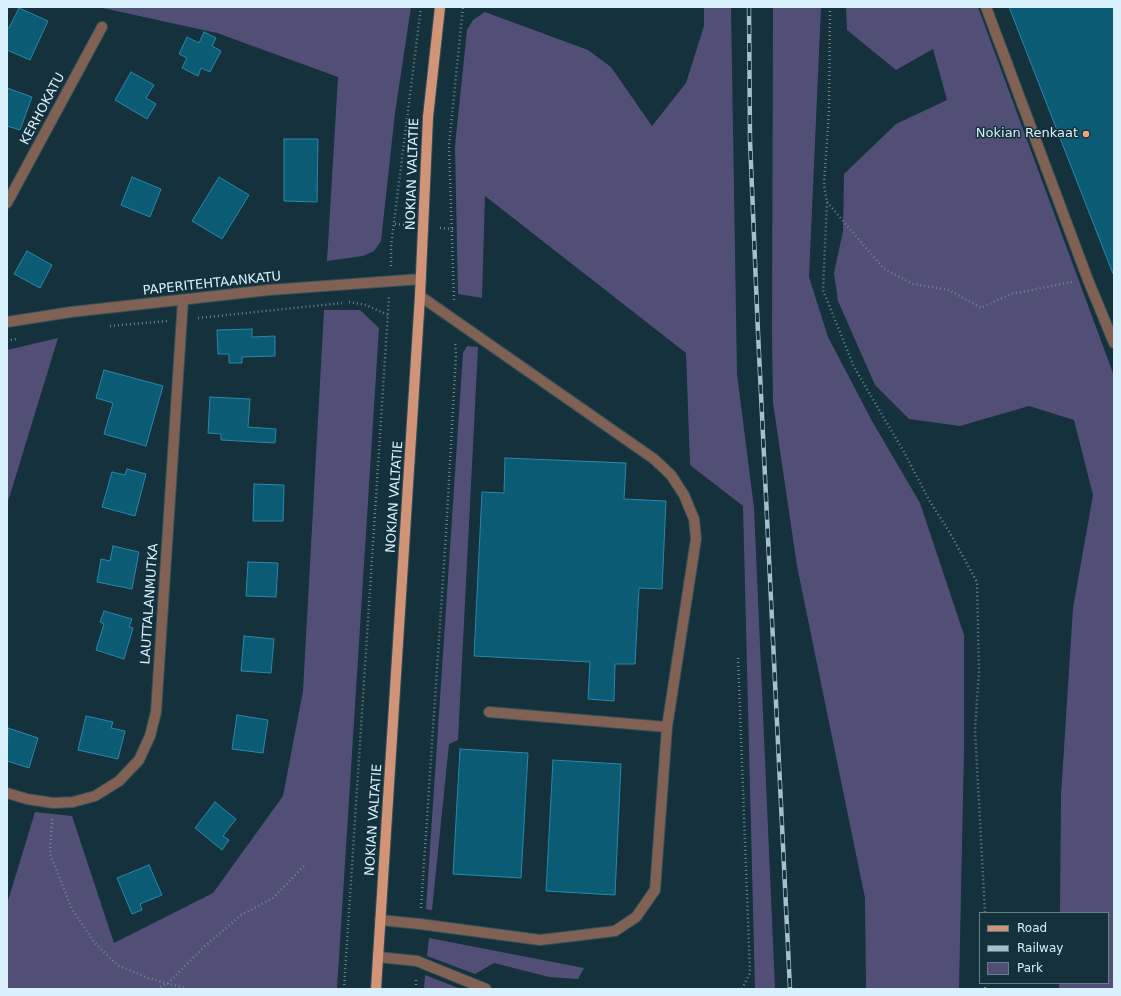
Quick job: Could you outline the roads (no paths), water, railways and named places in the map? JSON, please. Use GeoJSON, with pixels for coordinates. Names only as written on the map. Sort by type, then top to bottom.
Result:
{"type":"FeatureCollection","features":[{"type":"Feature","properties":{"kind":"main road","name":"NOKIAN VALTATIE"},"geometry":{"type":"LineString","coordinates":[[376,989],[420,296],[428,117],[440,7]]}},
{"type":"Feature","properties":{"kind":"street"},"geometry":{"type":"LineString","coordinates":[[986,7],[1088,280],[1114,343]]}},
{"type":"Feature","properties":{"kind":"street","name":"KERHOKATU"},"geometry":{"type":"LineString","coordinates":[[7,204],[102,27]]}},
{"type":"Feature","properties":{"kind":"street","name":"PAPERITEHTAANKATU"},"geometry":{"type":"LineString","coordinates":[[7,322],[71,312],[269,290],[421,279]]}},
{"type":"Feature","properties":{"kind":"street"},"geometry":{"type":"LineString","coordinates":[[380,920],[540,940],[615,931],[636,917],[655,890],[667,727],[696,539],[694,519],[684,495],[671,475],[654,459],[420,296]]}},
{"type":"Feature","properties":{"kind":"street","name":"LAUTTALANMUTKA"},"geometry":{"type":"LineString","coordinates":[[7,793],[28,799],[53,803],[73,802],[95,796],[119,782],[139,760],[150,736],[156,712],[183,300]]}},
{"type":"Feature","properties":{"kind":"street"},"geometry":{"type":"LineString","coordinates":[[489,712],[667,727]]}},
{"type":"Feature","properties":{"kind":"street"},"geometry":{"type":"LineString","coordinates":[[378,957],[417,961],[486,989]]}},
{"type":"Feature","properties":{"kind":"railway"},"geometry":{"type":"LineString","coordinates":[[749,7],[750,140],[758,333],[790,989]]}},
{"type":"Feature","properties":{"kind":"place","name":"Nokian Renkaat"},"geometry":{"type":"Point","coordinates":[1086,134]}}]}
